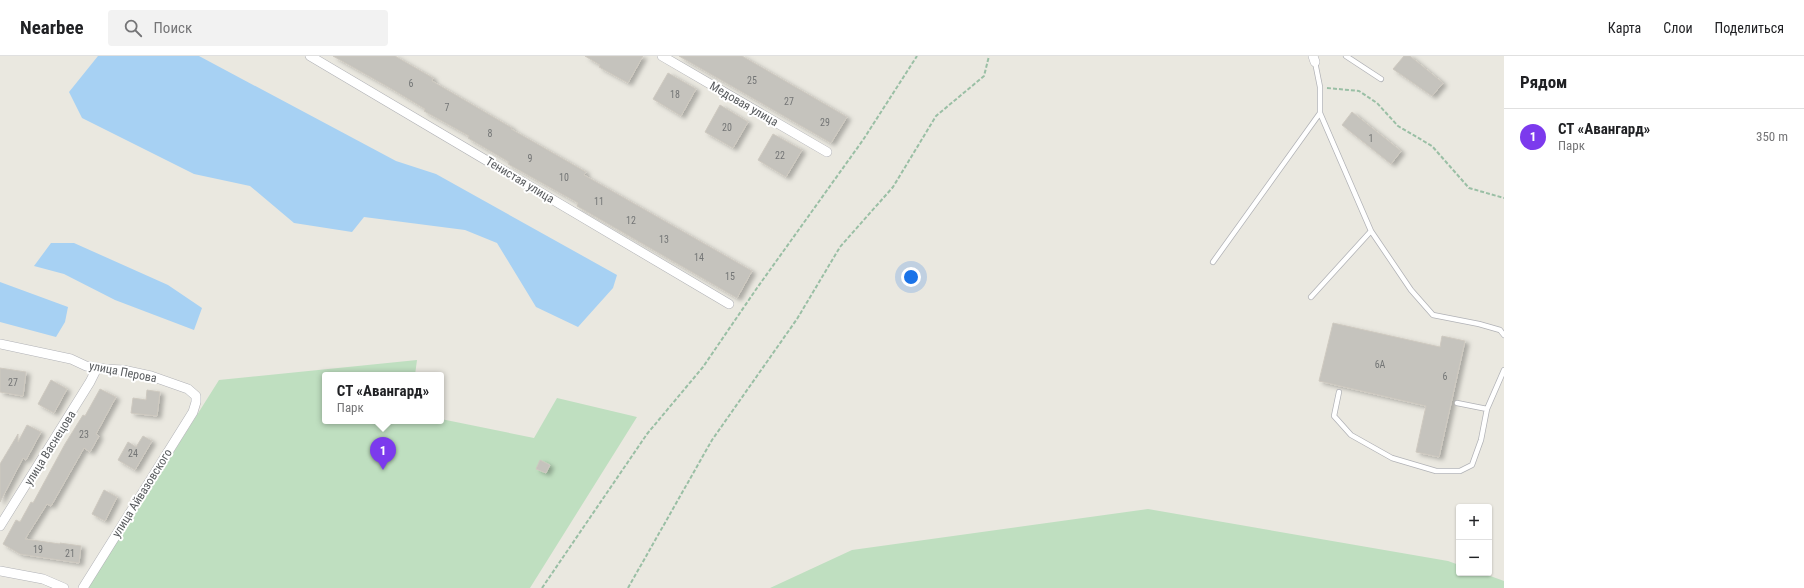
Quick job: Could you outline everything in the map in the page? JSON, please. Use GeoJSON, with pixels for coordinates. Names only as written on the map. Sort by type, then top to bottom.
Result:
{"type":"FeatureCollection","features":[{"type":"Feature","properties":{"kind":"street","name":"Тенистая улица"},"geometry":{"type":"LineString","coordinates":[[310,56],[729,304]]}},
{"type":"Feature","properties":{"kind":"street","name":"Медовая улица"},"geometry":{"type":"LineString","coordinates":[[662,56],[827,152]]}},
{"type":"Feature","properties":{"kind":"street","name":"улица Перова"},"geometry":{"type":"LineString","coordinates":[[0,344],[71,359],[86,366],[123,370],[151,376],[188,389],[196,396]]}},
{"type":"Feature","properties":{"kind":"street","name":"улица Васнецова"},"geometry":{"type":"LineString","coordinates":[[0,526],[90,382],[97,368]]}},
{"type":"Feature","properties":{"kind":"street","name":"улица Айвазовского"},"geometry":{"type":"LineString","coordinates":[[83,588],[193,412],[196,396]]}},
{"type":"Feature","properties":{"kind":"street"},"geometry":{"type":"LineString","coordinates":[[0,571],[43,579],[64,588]]}},
{"type":"Feature","properties":{"kind":"lane"},"geometry":{"type":"LineString","coordinates":[[1346,56],[1381,79]]}},
{"type":"Feature","properties":{"kind":"lane"},"geometry":{"type":"LineString","coordinates":[[1314,59],[1320,87],[1320,113],[1371,231],[1411,290],[1433,315],[1479,324],[1500,330],[1504,335]]}},
{"type":"Feature","properties":{"kind":"lane"},"geometry":{"type":"LineString","coordinates":[[1213,262],[1320,113]]}},
{"type":"Feature","properties":{"kind":"lane"},"geometry":{"type":"LineString","coordinates":[[1311,297],[1371,231]]}},
{"type":"Feature","properties":{"kind":"lane"},"geometry":{"type":"LineString","coordinates":[[1339,392],[1334,416],[1351,435],[1392,458],[1436,472],[1460,472],[1472,465],[1481,440],[1487,409],[1504,370]]}},
{"type":"Feature","properties":{"kind":"lane"},"geometry":{"type":"LineString","coordinates":[[1457,403],[1487,409]]}},
{"type":"Feature","properties":{"kind":"path"},"geometry":{"type":"LineString","coordinates":[[542,588],[647,434],[703,367],[757,288],[863,140],[917,56]]}},
{"type":"Feature","properties":{"kind":"path"},"geometry":{"type":"LineString","coordinates":[[628,588],[712,440],[797,319],[840,247],[893,187],[936,116],[984,76],[989,56]]}},
{"type":"Feature","properties":{"kind":"path"},"geometry":{"type":"LineString","coordinates":[[1320,87],[1359,91],[1376,103],[1398,126],[1432,146],[1469,188],[1504,198]]}},
{"type":"Feature","properties":{"kind":"green space"},"geometry":{"type":"Polygon","coordinates":[[[417,360],[415,372],[322,372],[322,424],[444,424],[444,420],[534,438],[557,398],[637,417],[530,588],[88,588],[219,380],[417,360]]]}},
{"type":"Feature","properties":{"kind":"green space"},"geometry":{"type":"Polygon","coordinates":[[[1148,509],[1448,561],[1456,564],[1456,576],[1490,576],[1504,581],[1504,588],[770,588],[852,550],[1148,509]]]}},
{"type":"Feature","properties":{"kind":"water"},"geometry":{"type":"Polygon","coordinates":[[[98,56],[199,56],[396,161],[436,174],[617,275],[613,288],[578,327],[536,307],[497,243],[465,230],[364,217],[352,232],[294,223],[250,186],[194,174],[82,118],[69,92],[98,56]]]}},
{"type":"Feature","properties":{"kind":"water"},"geometry":{"type":"Polygon","coordinates":[[[51,243],[74,243],[168,285],[202,308],[194,330],[115,300],[64,274],[34,266],[51,243]]]}},
{"type":"Feature","properties":{"kind":"water"},"geometry":{"type":"Polygon","coordinates":[[[0,282],[68,307],[65,322],[56,337],[0,322],[0,282]]]}},
{"type":"Feature","properties":{"kind":"building"},"geometry":{"type":"Polygon","coordinates":[[[333,56],[395,56],[433,78],[432,81],[512,128],[511,129],[586,172],[584,175],[752,271],[737,298],[577,206],[578,203],[508,164],[509,162],[468,138],[469,136],[424,111],[425,109],[390,88],[333,56]]]}},
{"type":"Feature","properties":{"kind":"building"},"geometry":{"type":"Polygon","coordinates":[[[585,56],[643,56],[628,83],[599,67],[600,65],[585,56]]]}},
{"type":"Feature","properties":{"kind":"building"},"geometry":{"type":"Polygon","coordinates":[[[679,56],[742,56],[847,117],[831,143],[679,56]]]}},
{"type":"Feature","properties":{"kind":"building"},"geometry":{"type":"Polygon","coordinates":[[[1404,56],[1410,56],[1443,83],[1432,96],[1393,69],[1404,56]]]}},
{"type":"Feature","properties":{"kind":"building"},"geometry":{"type":"Polygon","coordinates":[[[668,73],[696,89],[681,116],[653,99],[668,73]]]}},
{"type":"Feature","properties":{"kind":"building"},"geometry":{"type":"Polygon","coordinates":[[[720,105],[748,122],[733,148],[705,132],[720,105]]]}},
{"type":"Feature","properties":{"kind":"building"},"geometry":{"type":"Polygon","coordinates":[[[1352,112],[1401,151],[1391,164],[1342,125],[1352,112]]]}},
{"type":"Feature","properties":{"kind":"building"},"geometry":{"type":"Polygon","coordinates":[[[773,134],[802,150],[786,177],[758,160],[773,134]]]}},
{"type":"Feature","properties":{"kind":"building"},"geometry":{"type":"Polygon","coordinates":[[[1333,323],[1440,347],[1442,336],[1465,341],[1439,457],[1416,452],[1426,406],[1319,381],[1333,323]]]}},
{"type":"Feature","properties":{"kind":"building"},"geometry":{"type":"Polygon","coordinates":[[[0,368],[26,372],[23,396],[0,392],[0,368]]]}},
{"type":"Feature","properties":{"kind":"building"},"geometry":{"type":"Polygon","coordinates":[[[51,380],[67,389],[54,413],[38,404],[51,380]]]}},
{"type":"Feature","properties":{"kind":"building"},"geometry":{"type":"Polygon","coordinates":[[[100,389],[116,397],[96,434],[99,436],[90,452],[84,448],[51,506],[47,504],[25,539],[81,546],[79,563],[20,554],[3,544],[16,520],[20,522],[31,502],[33,503],[65,444],[83,415],[85,416],[100,389]]]}},
{"type":"Feature","properties":{"kind":"building"},"geometry":{"type":"Polygon","coordinates":[[[147,390],[160,392],[157,416],[131,413],[133,398],[146,400],[147,390]]]}},
{"type":"Feature","properties":{"kind":"building"},"geometry":{"type":"Polygon","coordinates":[[[27,425],[41,432],[26,460],[23,458],[0,502],[0,464],[18,434],[18,442],[27,425]]]}},
{"type":"Feature","properties":{"kind":"building"},"geometry":{"type":"Polygon","coordinates":[[[143,436],[152,441],[135,470],[118,460],[128,442],[136,447],[143,436]]]}},
{"type":"Feature","properties":{"kind":"building"},"geometry":{"type":"Polygon","coordinates":[[[540,460],[550,465],[546,473],[536,469],[540,460]]]}},
{"type":"Feature","properties":{"kind":"building"},"geometry":{"type":"Polygon","coordinates":[[[104,490],[117,497],[105,521],[92,514],[104,490]]]}},
{"type":"Feature","properties":{"kind":"place","name":"СТ «Авангард»"},"geometry":{"type":"Point","coordinates":[383,470]}}]}
